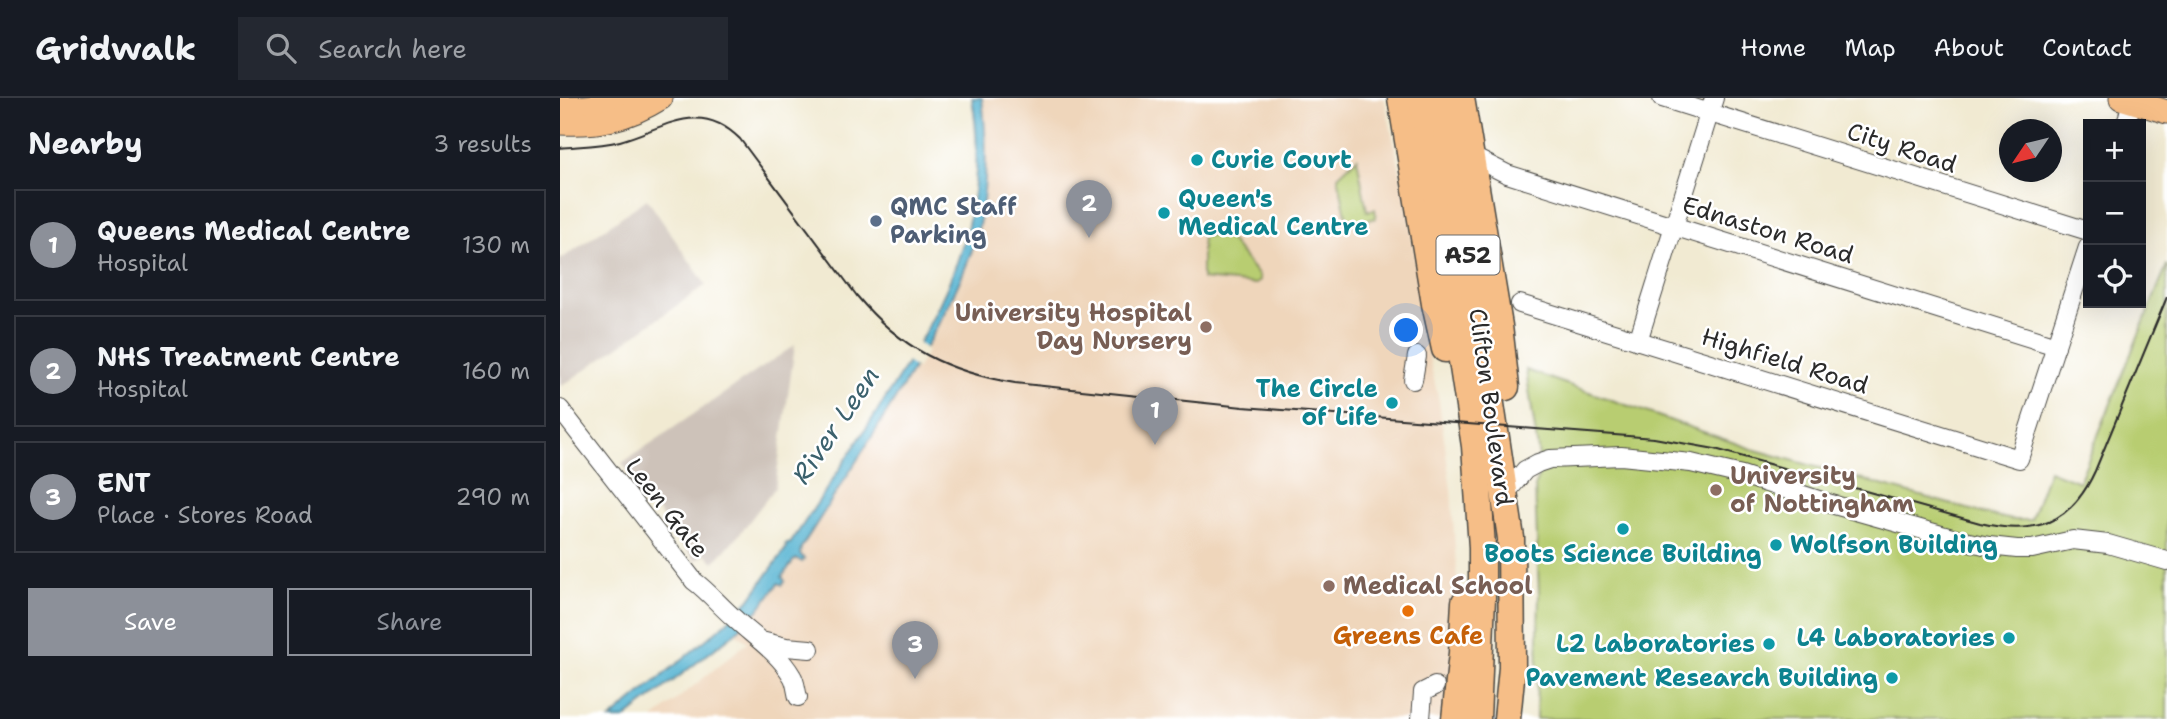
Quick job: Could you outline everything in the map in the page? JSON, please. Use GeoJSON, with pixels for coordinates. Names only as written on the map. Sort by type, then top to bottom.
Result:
{"type":"FeatureCollection","features":[{"type":"Feature","properties":{"kind":"highway"},"geometry":{"type":"LineString","coordinates":[[1401,98],[1435,303],[1452,384],[1458,398],[1477,476]]}},
{"type":"Feature","properties":{"kind":"highway","name":"Clifton Boulevard"},"geometry":{"type":"LineString","coordinates":[[1422,98],[1468,396],[1477,476],[1482,547],[1477,719]]}},
{"type":"Feature","properties":{"kind":"highway","name":"Clifton Boulevard"},"geometry":{"type":"LineString","coordinates":[[1441,98],[1476,304],[1511,538],[1512,668],[1507,719]]}},
{"type":"Feature","properties":{"kind":"highway"},"geometry":{"type":"LineString","coordinates":[[1461,98],[1499,326],[1511,432],[1511,538]]}},
{"type":"Feature","properties":{"kind":"highway"},"geometry":{"type":"LineString","coordinates":[[1452,384],[1465,557],[1464,626],[1455,719]]}},
{"type":"Feature","properties":{"kind":"main road"},"geometry":{"type":"LineString","coordinates":[[560,107],[601,106],[638,98]]}},
{"type":"Feature","properties":{"kind":"main road"},"geometry":{"type":"LineString","coordinates":[[560,123],[610,121],[632,114],[661,98]]}},
{"type":"Feature","properties":{"kind":"main road"},"geometry":{"type":"LineString","coordinates":[[2126,100],[2167,112]]}},
{"type":"Feature","properties":{"kind":"street","name":"City Road"},"geometry":{"type":"LineString","coordinates":[[1662,98],[1712,105],[2083,229]]}},
{"type":"Feature","properties":{"kind":"street"},"geometry":{"type":"LineString","coordinates":[[2126,100],[2126,119]]}},
{"type":"Feature","properties":{"kind":"street"},"geometry":{"type":"LineString","coordinates":[[1638,341],[1712,105]]}},
{"type":"Feature","properties":{"kind":"street","name":"Ednaston Road"},"geometry":{"type":"LineString","coordinates":[[1470,152],[1477,159],[1507,174],[2056,346]]}},
{"type":"Feature","properties":{"kind":"street"},"geometry":{"type":"LineString","coordinates":[[2056,346],[2083,262]]}},
{"type":"Feature","properties":{"kind":"street","name":"Highfield Road"},"geometry":{"type":"LineString","coordinates":[[1530,313],[1638,341],[2019,459],[2056,346]]}},
{"type":"Feature","properties":{"kind":"street"},"geometry":{"type":"LineString","coordinates":[[1413,380],[1417,356]]}},
{"type":"Feature","properties":{"kind":"street","name":"Leen Gate"},"geometry":{"type":"LineString","coordinates":[[560,409],[694,581],[761,641]]}},
{"type":"Feature","properties":{"kind":"street"},"geometry":{"type":"LineString","coordinates":[[1511,487],[1525,470],[1543,461],[1563,457],[1621,456],[1703,465],[1959,540],[2017,549],[2032,549],[2073,540],[2108,544],[2167,561]]}},
{"type":"Feature","properties":{"kind":"street"},"geometry":{"type":"LineString","coordinates":[[761,641],[810,649]]}},
{"type":"Feature","properties":{"kind":"street"},"geometry":{"type":"LineString","coordinates":[[761,641],[793,678],[798,697]]}},
{"type":"Feature","properties":{"kind":"street"},"geometry":{"type":"LineString","coordinates":[[1421,719],[1423,692],[1435,685]]}},
{"type":"Feature","properties":{"kind":"shaded area"},"geometry":{"type":"Polygon","coordinates":[[[982,98],[1384,98],[1411,221],[1451,490],[1460,625],[1451,719],[653,719],[748,642],[735,633],[758,610],[779,582],[782,585],[782,578],[800,554],[801,548],[900,391],[944,314],[970,255],[980,215],[986,172],[982,98]]]}},
{"type":"Feature","properties":{"kind":"shaded area"},"geometry":{"type":"Polygon","coordinates":[[[647,199],[706,285],[562,386],[560,260],[647,199]]]}},
{"type":"Feature","properties":{"kind":"shaded area"},"geometry":{"type":"Polygon","coordinates":[[[795,345],[775,488],[714,562],[706,554],[695,561],[622,463],[795,345]]]}},
{"type":"Feature","properties":{"kind":"green space"},"geometry":{"type":"Polygon","coordinates":[[[1357,158],[1367,211],[1375,209],[1376,218],[1348,225],[1338,176],[1357,158]]]}},
{"type":"Feature","properties":{"kind":"green space"},"geometry":{"type":"Polygon","coordinates":[[[1225,234],[1259,276],[1260,280],[1256,284],[1202,279],[1202,236],[1225,234]]]}},
{"type":"Feature","properties":{"kind":"green space","name":"University of Nottingham"},"geometry":{"type":"Polygon","coordinates":[[[2167,265],[2167,719],[1536,719],[1539,595],[1535,484],[1541,470],[1526,370],[1752,449],[1989,515],[2013,520],[2031,520],[2049,470],[2079,482],[2167,265]]]}},
{"type":"Feature","properties":{"kind":"water"},"geometry":{"type":"Polygon","coordinates":[[[972,98],[982,98],[986,152],[985,188],[971,254],[948,306],[913,369],[801,548],[800,554],[804,559],[802,562],[794,560],[782,577],[785,581],[782,585],[779,583],[735,633],[624,719],[610,719],[726,623],[749,600],[787,547],[785,545],[790,544],[894,386],[937,309],[967,230],[975,188],[977,145],[972,98]]]}},
{"type":"Feature","properties":{"kind":"pier"},"geometry":{"type":"Polygon","coordinates":[[[916,341],[928,350],[917,369],[905,361],[916,341]]]}},
{"type":"Feature","properties":{"kind":"tram line"},"geometry":{"type":"LineString","coordinates":[[560,148],[620,141],[666,124],[696,118],[710,120],[725,127],[740,139],[874,315],[927,355],[968,372],[1015,383],[1243,407],[1654,438],[1715,449],[2000,527],[2018,528],[2049,522],[2075,503],[2095,471],[2167,297]]}},
{"type":"Feature","properties":{"kind":"place","name":"Curie Court"},"geometry":{"type":"Point","coordinates":[1197,160]}},
{"type":"Feature","properties":{"kind":"place","name":"Queen's Medical Centre"},"geometry":{"type":"Point","coordinates":[1164,213]}},
{"type":"Feature","properties":{"kind":"place","name":"QMC Staff Parking"},"geometry":{"type":"Point","coordinates":[876,221]}},
{"type":"Feature","properties":{"kind":"place","name":"NHS Treatment Centre"},"geometry":{"type":"Point","coordinates":[1089,238]}},
{"type":"Feature","properties":{"kind":"place","name":"University Hospital Day Nursery"},"geometry":{"type":"Point","coordinates":[1206,327]}},
{"type":"Feature","properties":{"kind":"place","name":"The Circle of Life"},"geometry":{"type":"Point","coordinates":[1392,403]}},
{"type":"Feature","properties":{"kind":"place","name":"Queens Medical Centre"},"geometry":{"type":"Point","coordinates":[1155,445]}},
{"type":"Feature","properties":{"kind":"place","name":"University of Nottingham"},"geometry":{"type":"Point","coordinates":[1716,490]}},
{"type":"Feature","properties":{"kind":"place","name":"Boots Science Building"},"geometry":{"type":"Point","coordinates":[1623,529]}},
{"type":"Feature","properties":{"kind":"place","name":"Wolfson Building"},"geometry":{"type":"Point","coordinates":[1776,545]}},
{"type":"Feature","properties":{"kind":"place","name":"Medical School"},"geometry":{"type":"Point","coordinates":[1329,586]}},
{"type":"Feature","properties":{"kind":"place","name":"Greens Cafe"},"geometry":{"type":"Point","coordinates":[1408,611]}},
{"type":"Feature","properties":{"kind":"place","name":"L4 Laboratories"},"geometry":{"type":"Point","coordinates":[2009,638]}},
{"type":"Feature","properties":{"kind":"place","name":"L2 Laboratories"},"geometry":{"type":"Point","coordinates":[1769,644]}},
{"type":"Feature","properties":{"kind":"place","name":"Pavement Research Building"},"geometry":{"type":"Point","coordinates":[1892,678]}},
{"type":"Feature","properties":{"kind":"place","name":"ENT"},"geometry":{"type":"Point","coordinates":[915,679]}},
{"type":"Feature","properties":{"kind":"water label","name":"River Leen"},"geometry":{"type":"Point","coordinates":[835,425]}}]}
